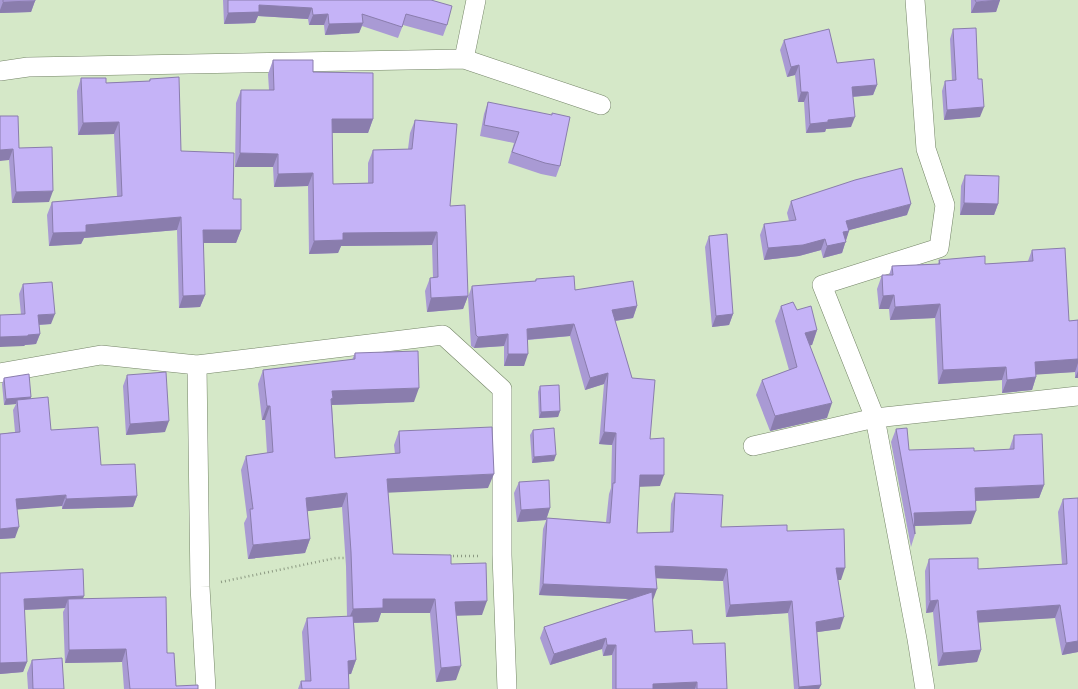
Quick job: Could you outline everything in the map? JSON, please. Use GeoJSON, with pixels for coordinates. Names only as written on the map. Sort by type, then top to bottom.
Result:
{"type":"FeatureCollection","features":[{"type":"Feature","properties":{"kind":"street"},"geometry":{"type":"LineString","coordinates":[[464,59],[476,0]]}},
{"type":"Feature","properties":{"kind":"street"},"geometry":{"type":"LineString","coordinates":[[915,0],[926,149],[946,205],[939,248],[822,285],[875,418],[917,639],[925,689]]}},
{"type":"Feature","properties":{"kind":"street"},"geometry":{"type":"LineString","coordinates":[[0,70],[36,67],[464,59],[601,106]]}},
{"type":"Feature","properties":{"kind":"street"},"geometry":{"type":"LineString","coordinates":[[0,373],[101,355],[197,365],[443,335],[502,389],[502,555],[507,689]]}},
{"type":"Feature","properties":{"kind":"street"},"geometry":{"type":"LineString","coordinates":[[197,365],[200,587],[206,689]]}},
{"type":"Feature","properties":{"kind":"street"},"geometry":{"type":"LineString","coordinates":[[753,446],[875,418],[1078,396]]}},
{"type":"Feature","properties":{"kind":"path"},"geometry":{"type":"LineString","coordinates":[[447,556],[502,555]]}},
{"type":"Feature","properties":{"kind":"path"},"geometry":{"type":"LineString","coordinates":[[200,587],[336,558],[352,558]]}},
{"type":"Feature","properties":{"kind":"building"},"geometry":{"type":"Polygon","coordinates":[[[3,0],[35,0],[35,1],[3,2],[3,0]]]}},
{"type":"Feature","properties":{"kind":"building"},"geometry":{"type":"Polygon","coordinates":[[[228,0],[431,0],[452,6],[447,25],[406,14],[402,27],[362,14],[363,23],[329,24],[328,14],[313,15],[312,8],[259,5],[259,12],[228,13],[228,0]]]}},
{"type":"Feature","properties":{"kind":"building"},"geometry":{"type":"Polygon","coordinates":[[[975,0],[1000,0],[976,2],[975,0]]]}},
{"type":"Feature","properties":{"kind":"building"},"geometry":{"type":"Polygon","coordinates":[[[976,28],[978,79],[982,79],[984,107],[947,110],[945,81],[956,80],[953,29],[976,28]]]}},
{"type":"Feature","properties":{"kind":"building"},"geometry":{"type":"Polygon","coordinates":[[[829,29],[837,63],[874,59],[877,85],[852,87],[855,117],[810,124],[808,92],[801,92],[799,65],[791,67],[784,40],[829,29]]]}},
{"type":"Feature","properties":{"kind":"building"},"geometry":{"type":"Polygon","coordinates":[[[273,60],[313,60],[313,72],[373,73],[373,119],[332,119],[333,184],[373,183],[373,150],[412,149],[415,120],[457,124],[450,206],[465,205],[468,296],[431,298],[430,278],[438,277],[437,232],[343,233],[343,240],[314,241],[313,173],[278,174],[278,154],[240,153],[241,90],[274,90],[273,60]]]}},
{"type":"Feature","properties":{"kind":"building"},"geometry":{"type":"Polygon","coordinates":[[[179,77],[181,151],[234,153],[233,199],[241,199],[241,230],[203,230],[205,295],[183,296],[181,217],[86,225],[86,232],[53,233],[52,202],[122,196],[119,122],[83,123],[81,78],[106,78],[106,83],[150,81],[150,79],[179,77]]]}},
{"type":"Feature","properties":{"kind":"building"},"geometry":{"type":"Polygon","coordinates":[[[488,102],[552,115],[552,113],[570,117],[560,166],[545,163],[512,152],[519,132],[484,125],[488,102]]]}},
{"type":"Feature","properties":{"kind":"building"},"geometry":{"type":"Polygon","coordinates":[[[0,116],[18,116],[19,148],[52,147],[53,191],[16,192],[13,149],[0,150],[0,116]]]}},
{"type":"Feature","properties":{"kind":"building"},"geometry":{"type":"Polygon","coordinates":[[[902,168],[911,204],[846,221],[849,231],[843,232],[846,242],[827,246],[825,239],[803,245],[768,248],[764,224],[796,220],[791,201],[855,180],[902,168]]]}},
{"type":"Feature","properties":{"kind":"building"},"geometry":{"type":"Polygon","coordinates":[[[965,175],[999,176],[998,204],[964,203],[965,175]]]}},
{"type":"Feature","properties":{"kind":"building"},"geometry":{"type":"Polygon","coordinates":[[[727,234],[733,314],[716,316],[709,236],[727,234]]]}},
{"type":"Feature","properties":{"kind":"building"},"geometry":{"type":"Polygon","coordinates":[[[1065,248],[1069,321],[1078,320],[1078,359],[1035,362],[1036,377],[1007,380],[1006,367],[943,370],[940,304],[895,307],[894,295],[883,296],[882,275],[893,275],[892,266],[940,264],[939,260],[985,256],[985,264],[1033,261],[1032,250],[1065,248]]]}},
{"type":"Feature","properties":{"kind":"building"},"geometry":{"type":"Polygon","coordinates":[[[574,276],[575,290],[633,281],[637,306],[612,310],[632,378],[655,380],[650,439],[664,438],[664,475],[640,475],[637,533],[673,532],[675,493],[723,495],[721,527],[787,525],[787,531],[844,529],[845,568],[836,568],[844,617],[816,622],[821,685],[799,687],[792,601],[730,605],[727,569],[655,566],[657,589],[543,584],[547,518],[610,523],[613,483],[615,483],[616,433],[604,432],[608,373],[590,378],[574,324],[527,329],[528,354],[508,354],[508,334],[478,337],[476,335],[472,286],[536,281],[536,279],[574,276]]]}},
{"type":"Feature","properties":{"kind":"building"},"geometry":{"type":"Polygon","coordinates":[[[52,282],[55,314],[38,315],[40,334],[0,337],[0,315],[25,314],[23,284],[52,282]]]}},
{"type":"Feature","properties":{"kind":"building"},"geometry":{"type":"Polygon","coordinates":[[[793,302],[797,310],[811,306],[817,330],[805,333],[832,403],[775,416],[762,380],[797,367],[781,306],[793,302]]]}},
{"type":"Feature","properties":{"kind":"building"},"geometry":{"type":"Polygon","coordinates":[[[418,351],[419,388],[332,391],[333,398],[331,399],[335,458],[400,453],[399,431],[492,427],[494,474],[387,479],[393,554],[451,555],[451,564],[486,563],[487,601],[455,602],[461,666],[441,668],[435,599],[383,599],[383,608],[353,609],[347,493],[306,498],[310,539],[253,545],[250,509],[253,509],[246,456],[273,452],[270,406],[267,406],[263,370],[355,359],[355,353],[418,351]]]}},
{"type":"Feature","properties":{"kind":"building"},"geometry":{"type":"Polygon","coordinates":[[[166,372],[169,421],[130,424],[127,375],[166,372]]]}},
{"type":"Feature","properties":{"kind":"building"},"geometry":{"type":"Polygon","coordinates":[[[29,374],[31,397],[6,399],[4,378],[29,374]]]}},
{"type":"Feature","properties":{"kind":"building"},"geometry":{"type":"Polygon","coordinates":[[[559,385],[560,411],[541,412],[540,386],[559,385]]]}},
{"type":"Feature","properties":{"kind":"building"},"geometry":{"type":"Polygon","coordinates":[[[48,397],[51,430],[98,427],[101,465],[135,464],[137,496],[66,499],[66,495],[16,499],[19,527],[0,529],[0,434],[20,432],[17,400],[48,397]]]}},
{"type":"Feature","properties":{"kind":"building"},"geometry":{"type":"Polygon","coordinates":[[[554,428],[556,455],[534,457],[533,430],[554,428]]]}},
{"type":"Feature","properties":{"kind":"building"},"geometry":{"type":"Polygon","coordinates":[[[907,428],[909,450],[974,448],[974,451],[1014,449],[1014,435],[1042,434],[1044,485],[975,488],[976,511],[914,513],[915,534],[896,429],[907,428]]]}},
{"type":"Feature","properties":{"kind":"building"},"geometry":{"type":"Polygon","coordinates":[[[549,480],[550,508],[521,510],[519,482],[549,480]]]}},
{"type":"Feature","properties":{"kind":"building"},"geometry":{"type":"Polygon","coordinates":[[[1078,498],[1078,641],[1066,643],[1060,605],[977,611],[981,650],[943,653],[938,600],[930,601],[929,559],[978,558],[978,569],[1067,564],[1063,499],[1078,498]]]}},
{"type":"Feature","properties":{"kind":"building"},"geometry":{"type":"Polygon","coordinates":[[[83,569],[84,596],[24,599],[27,662],[0,663],[0,573],[83,569]]]}},
{"type":"Feature","properties":{"kind":"building"},"geometry":{"type":"Polygon","coordinates":[[[652,592],[655,632],[692,630],[693,644],[725,643],[727,689],[697,689],[697,682],[653,684],[653,689],[616,689],[616,645],[607,645],[606,638],[554,654],[544,627],[652,592]]]}},
{"type":"Feature","properties":{"kind":"building"},"geometry":{"type":"Polygon","coordinates":[[[166,597],[167,653],[174,653],[176,686],[198,685],[198,689],[130,689],[126,649],[69,650],[68,599],[166,597]]]}},
{"type":"Feature","properties":{"kind":"building"},"geometry":{"type":"Polygon","coordinates":[[[353,616],[356,660],[348,661],[349,689],[302,689],[301,681],[311,681],[307,618],[353,616]]]}},
{"type":"Feature","properties":{"kind":"building"},"geometry":{"type":"Polygon","coordinates":[[[62,658],[64,689],[33,689],[32,660],[62,658]]]}}]}
